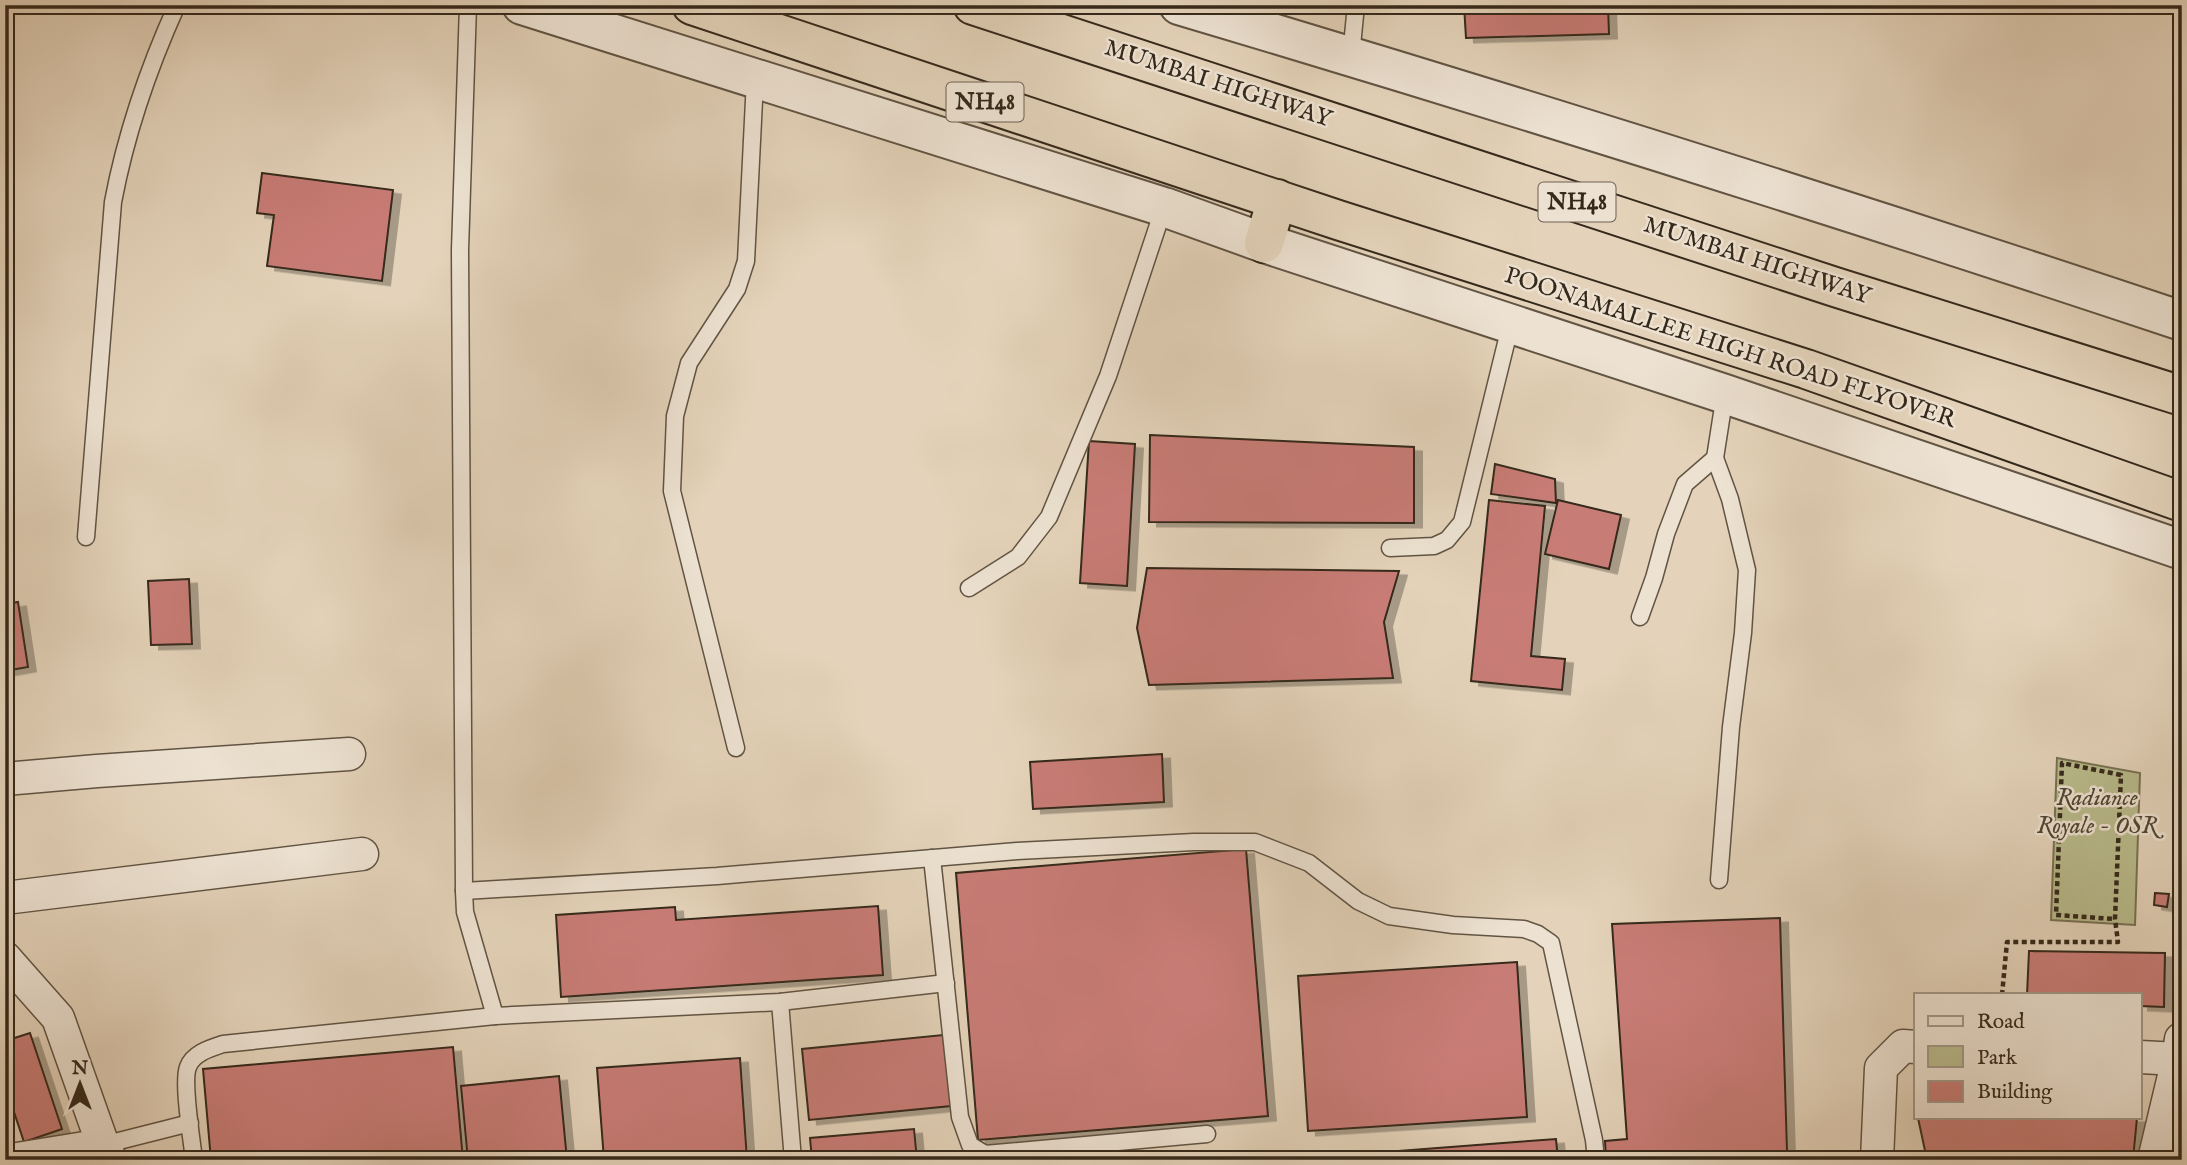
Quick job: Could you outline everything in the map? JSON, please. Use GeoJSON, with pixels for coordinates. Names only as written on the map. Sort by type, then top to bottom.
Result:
{"type":"FeatureCollection","features":[{"type":"Feature","properties":{"kind":"highway","name":"NH48"},"geometry":{"type":"LineString","coordinates":[[692,5],[1277,200]]}},
{"type":"Feature","properties":{"kind":"highway","name":"MUMBAI HIGHWAY"},"geometry":{"type":"LineString","coordinates":[[974,5],[1835,287],[2182,397]]}},
{"type":"Feature","properties":{"kind":"highway"},"geometry":{"type":"LineString","coordinates":[[1264,243],[1277,200]]}},
{"type":"Feature","properties":{"kind":"highway","name":"POONAMALLEE HIGH ROAD FLYOVER"},"geometry":{"type":"LineString","coordinates":[[1277,200],[1806,369],[2182,502]]}},
{"type":"Feature","properties":{"kind":"street"},"geometry":{"type":"LineString","coordinates":[[522,5],[1164,207],[1264,243],[1725,394],[2182,550]]}},
{"type":"Feature","properties":{"kind":"street"},"geometry":{"type":"LineString","coordinates":[[1179,5],[1882,221],[2182,321]]}},
{"type":"Feature","properties":{"kind":"street"},"geometry":{"type":"LineString","coordinates":[[5,779],[349,754]]}},
{"type":"Feature","properties":{"kind":"street"},"geometry":{"type":"LineString","coordinates":[[5,898],[362,854]]}},
{"type":"Feature","properties":{"kind":"street"},"geometry":{"type":"LineString","coordinates":[[5,958],[58,1018],[107,1152],[11,1160]]}},
{"type":"Feature","properties":{"kind":"street"},"geometry":{"type":"LineString","coordinates":[[1877,1160],[1881,1068],[1903,1046],[1914,1047]]}},
{"type":"Feature","properties":{"kind":"street"},"geometry":{"type":"LineString","coordinates":[[2142,1057],[2180,1048],[2154,1160]]}},
{"type":"Feature","properties":{"kind":"lane"},"geometry":{"type":"LineString","coordinates":[[86,537],[113,202],[122,154],[137,104],[177,5]]}},
{"type":"Feature","properties":{"kind":"lane"},"geometry":{"type":"LineString","coordinates":[[468,5],[460,250],[464,912],[495,1016]]}},
{"type":"Feature","properties":{"kind":"lane"},"geometry":{"type":"LineString","coordinates":[[1351,56],[1356,5]]}},
{"type":"Feature","properties":{"kind":"lane"},"geometry":{"type":"LineString","coordinates":[[736,748],[672,491],[675,416],[689,363],[737,289],[746,261],[755,80]]}},
{"type":"Feature","properties":{"kind":"lane"},"geometry":{"type":"LineString","coordinates":[[969,588],[1018,557],[1049,517],[1108,376],[1164,207]]}},
{"type":"Feature","properties":{"kind":"lane"},"geometry":{"type":"LineString","coordinates":[[1391,548],[1434,547],[1447,540],[1462,522],[1511,323]]}},
{"type":"Feature","properties":{"kind":"lane"},"geometry":{"type":"LineString","coordinates":[[1719,880],[1731,727],[1744,633],[1747,570],[1730,499],[1714,458],[1725,394]]}},
{"type":"Feature","properties":{"kind":"lane"},"geometry":{"type":"LineString","coordinates":[[1640,618],[1685,484],[1714,458]]}},
{"type":"Feature","properties":{"kind":"lane"},"geometry":{"type":"LineString","coordinates":[[464,891],[717,876],[1017,851],[1195,842],[1255,842],[1309,863],[1358,901],[1389,916],[1453,925],[1524,929],[1551,943],[1594,1140],[1596,1160]]}},
{"type":"Feature","properties":{"kind":"lane"},"geometry":{"type":"LineString","coordinates":[[932,858],[960,1117],[970,1144],[985,1154],[1207,1134]]}},
{"type":"Feature","properties":{"kind":"lane"},"geometry":{"type":"LineString","coordinates":[[194,1160],[186,1082],[188,1066],[202,1051],[223,1044],[495,1016],[780,1002],[946,983]]}},
{"type":"Feature","properties":{"kind":"lane"},"geometry":{"type":"LineString","coordinates":[[780,1002],[793,1160]]}},
{"type":"Feature","properties":{"kind":"lane"},"geometry":{"type":"LineString","coordinates":[[107,1152],[190,1123]]}},
{"type":"Feature","properties":{"kind":"path"},"geometry":{"type":"LineString","coordinates":[[2001,993],[2007,942],[2118,942],[2115,919],[2121,775],[2062,764],[2056,915],[2115,919]]}},
{"type":"Feature","properties":{"kind":"green space","name":"Radiance Royale - OSR"},"geometry":{"type":"Polygon","coordinates":[[[2057,758],[2140,773],[2135,925],[2051,920],[2057,758]]]}},
{"type":"Feature","properties":{"kind":"building"},"geometry":{"type":"Polygon","coordinates":[[[1464,5],[1608,5],[1609,34],[1466,38],[1464,5]]]}},
{"type":"Feature","properties":{"kind":"building"},"geometry":{"type":"Polygon","coordinates":[[[262,173],[393,190],[382,281],[267,266],[274,215],[257,213],[262,173]]]}},
{"type":"Feature","properties":{"kind":"building"},"geometry":{"type":"Polygon","coordinates":[[[1150,435],[1414,447],[1414,523],[1149,522],[1150,435]]]}},
{"type":"Feature","properties":{"kind":"building"},"geometry":{"type":"Polygon","coordinates":[[[1089,441],[1135,444],[1127,586],[1080,583],[1089,441]]]}},
{"type":"Feature","properties":{"kind":"building"},"geometry":{"type":"Polygon","coordinates":[[[1495,464],[1555,479],[1556,503],[1491,494],[1495,464]]]}},
{"type":"Feature","properties":{"kind":"building"},"geometry":{"type":"Polygon","coordinates":[[[1489,500],[1545,506],[1531,656],[1565,659],[1562,690],[1471,681],[1489,500]]]}},
{"type":"Feature","properties":{"kind":"building"},"geometry":{"type":"Polygon","coordinates":[[[1558,500],[1621,515],[1609,569],[1545,554],[1558,500]]]}},
{"type":"Feature","properties":{"kind":"building"},"geometry":{"type":"Polygon","coordinates":[[[1147,568],[1399,571],[1384,622],[1393,678],[1149,685],[1137,628],[1147,568]]]}},
{"type":"Feature","properties":{"kind":"building"},"geometry":{"type":"Polygon","coordinates":[[[189,579],[192,644],[151,645],[148,581],[189,579]]]}},
{"type":"Feature","properties":{"kind":"building"},"geometry":{"type":"Polygon","coordinates":[[[18,602],[28,667],[5,671],[5,604],[18,602]]]}},
{"type":"Feature","properties":{"kind":"building"},"geometry":{"type":"Polygon","coordinates":[[[1162,754],[1164,802],[1033,809],[1030,762],[1162,754]]]}},
{"type":"Feature","properties":{"kind":"building"},"geometry":{"type":"Polygon","coordinates":[[[1246,849],[1268,1116],[978,1140],[956,873],[1246,849]]]}},
{"type":"Feature","properties":{"kind":"building"},"geometry":{"type":"Polygon","coordinates":[[[2155,893],[2169,894],[2167,907],[2154,905],[2155,893]]]}},
{"type":"Feature","properties":{"kind":"building"},"geometry":{"type":"Polygon","coordinates":[[[878,906],[883,975],[561,997],[556,915],[675,907],[676,920],[878,906]]]}},
{"type":"Feature","properties":{"kind":"building"},"geometry":{"type":"Polygon","coordinates":[[[1780,918],[1787,1151],[1711,1160],[1606,1160],[1605,1141],[1627,1139],[1612,924],[1780,918]]]}},
{"type":"Feature","properties":{"kind":"building"},"geometry":{"type":"Polygon","coordinates":[[[2029,951],[2165,953],[2164,1007],[2142,1006],[2142,993],[2027,993],[2029,951]]]}},
{"type":"Feature","properties":{"kind":"building"},"geometry":{"type":"Polygon","coordinates":[[[1517,962],[1527,1117],[1308,1131],[1298,976],[1517,962]]]}},
{"type":"Feature","properties":{"kind":"building"},"geometry":{"type":"Polygon","coordinates":[[[30,1033],[62,1129],[24,1142],[5,1085],[5,1041],[30,1033]]]}},
{"type":"Feature","properties":{"kind":"building"},"geometry":{"type":"Polygon","coordinates":[[[943,1035],[951,1106],[809,1120],[802,1049],[943,1035]]]}},
{"type":"Feature","properties":{"kind":"building"},"geometry":{"type":"Polygon","coordinates":[[[453,1047],[463,1160],[211,1160],[203,1069],[453,1047]]]}},
{"type":"Feature","properties":{"kind":"building"},"geometry":{"type":"Polygon","coordinates":[[[740,1058],[747,1160],[604,1160],[597,1068],[740,1058]]]}},
{"type":"Feature","properties":{"kind":"building"},"geometry":{"type":"Polygon","coordinates":[[[559,1076],[567,1160],[468,1160],[461,1086],[559,1076]]]}},
{"type":"Feature","properties":{"kind":"building"},"geometry":{"type":"Polygon","coordinates":[[[1918,1120],[2137,1120],[2133,1159],[1927,1160],[1918,1120]]]}},
{"type":"Feature","properties":{"kind":"building"},"geometry":{"type":"Polygon","coordinates":[[[914,1129],[917,1160],[812,1160],[810,1138],[914,1129]]]}},
{"type":"Feature","properties":{"kind":"building"},"geometry":{"type":"Polygon","coordinates":[[[1556,1139],[1558,1160],[1280,1160],[1556,1139]]]}}]}
